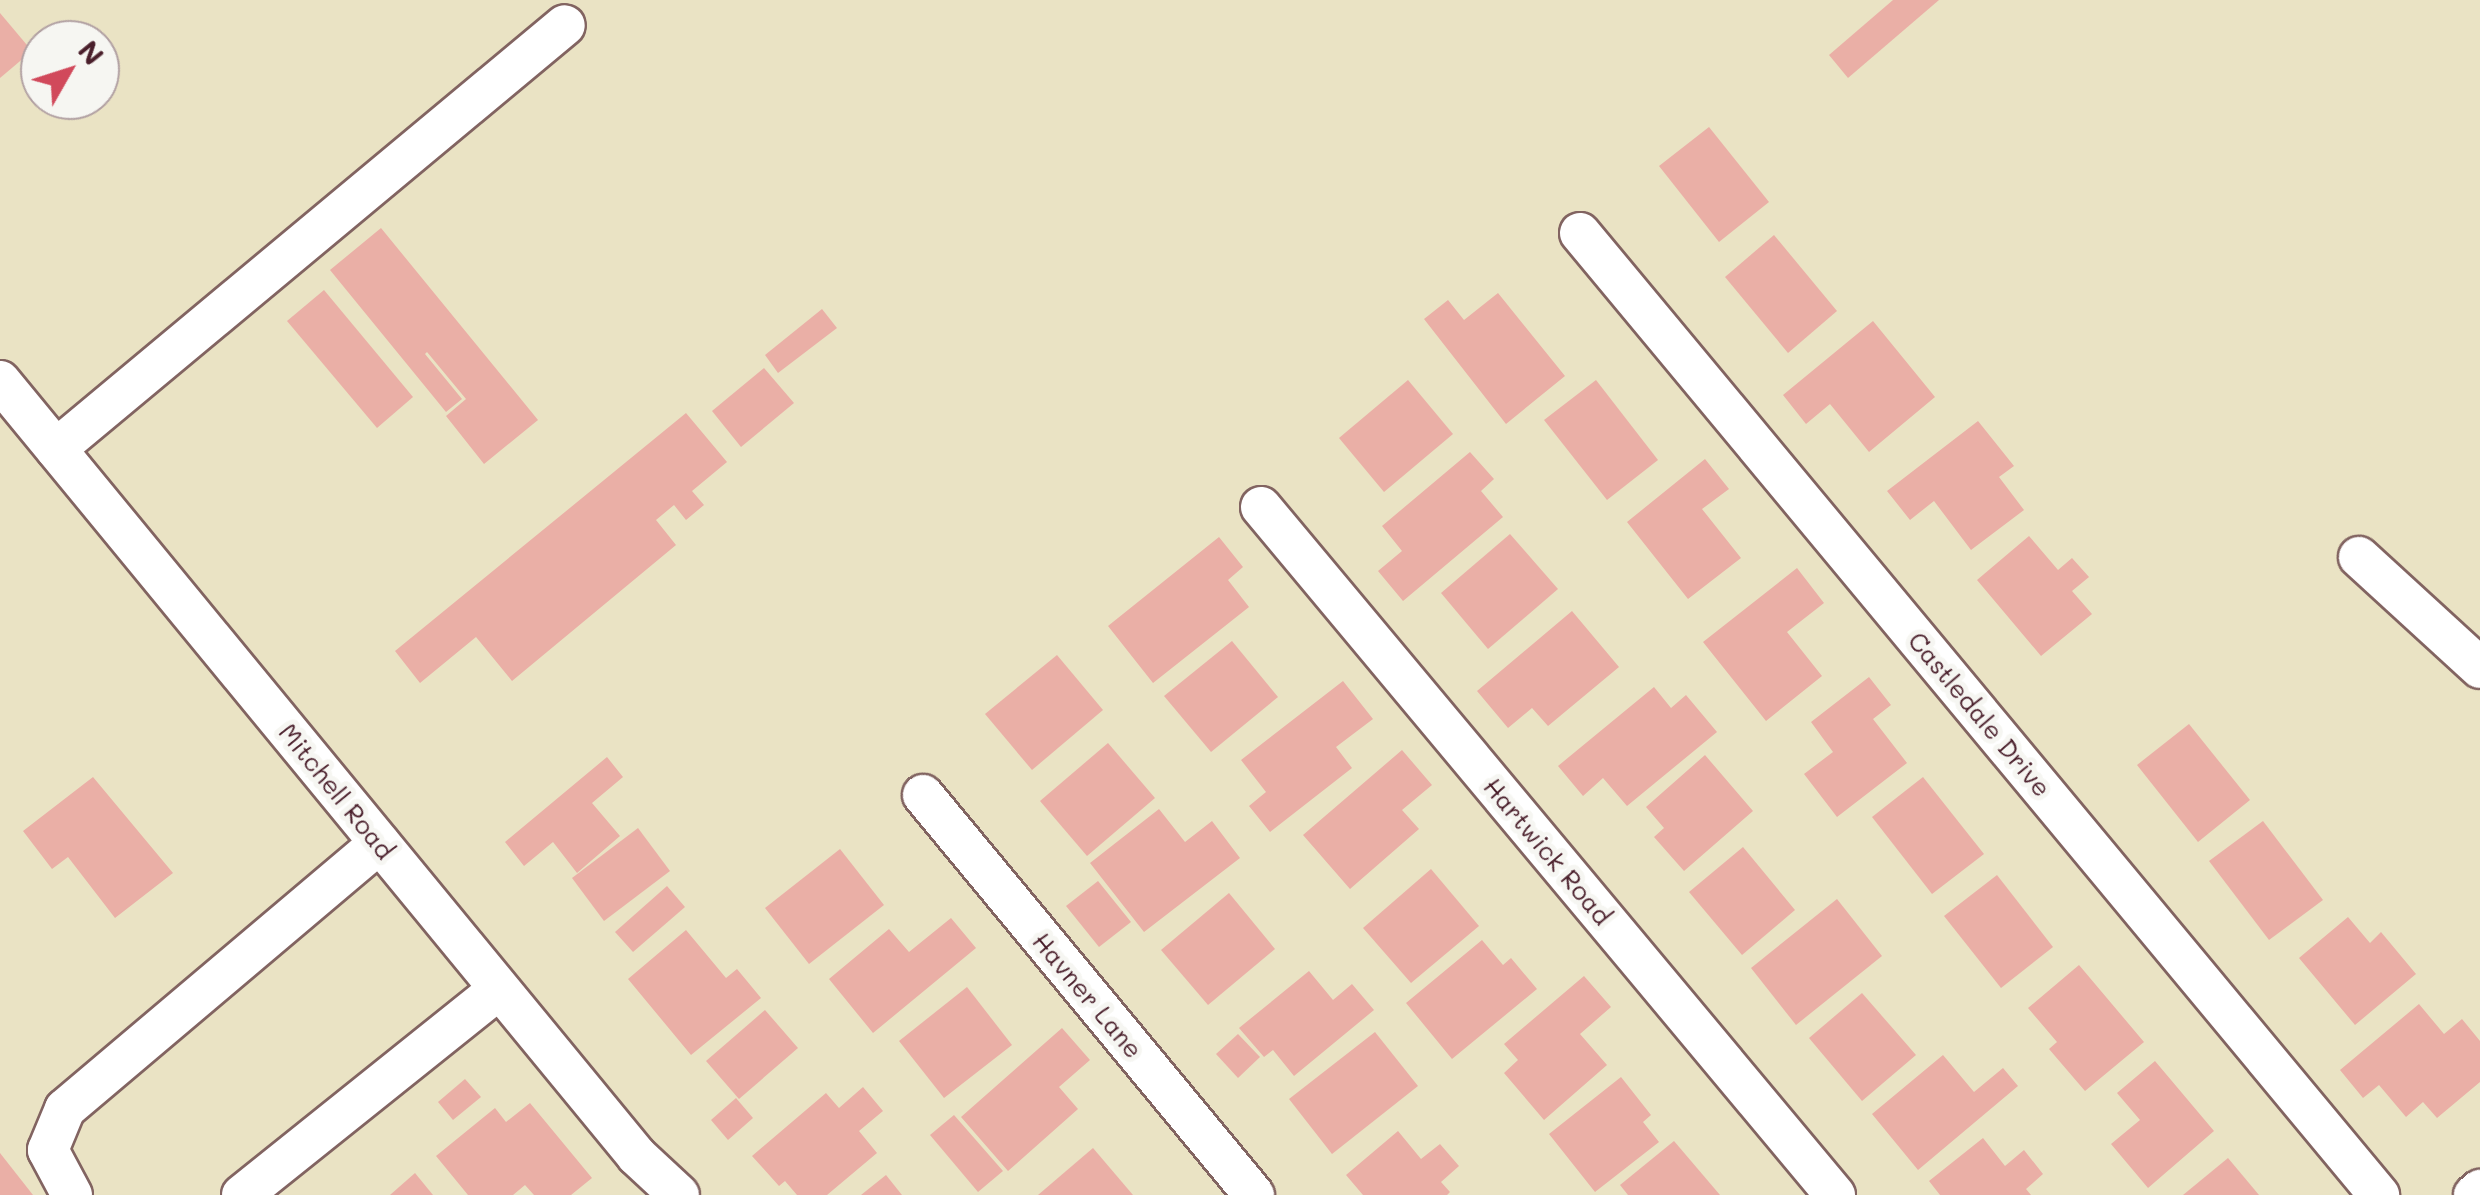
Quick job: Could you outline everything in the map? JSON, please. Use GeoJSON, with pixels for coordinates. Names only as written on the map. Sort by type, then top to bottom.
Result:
{"type":"FeatureCollection","features":[{"type":"Feature","properties":{"kind":"street"},"geometry":{"type":"LineString","coordinates":[[56,449],[565,25]]}},
{"type":"Feature","properties":{"kind":"street","name":"Castledale Drive"},"geometry":{"type":"LineString","coordinates":[[1580,233],[2379,1195]]}},
{"type":"Feature","properties":{"kind":"street","name":"Mitchell Road"},"geometry":{"type":"LineString","coordinates":[[0,382],[498,989],[637,1156],[673,1193]]}},
{"type":"Feature","properties":{"kind":"street","name":"Hartwick Road"},"geometry":{"type":"LineString","coordinates":[[1261,508],[1835,1195]]}},
{"type":"Feature","properties":{"kind":"street"},"geometry":{"type":"LineString","coordinates":[[2359,556],[2480,668]]}},
{"type":"Feature","properties":{"kind":"street","name":"Havner Lane"},"geometry":{"type":"LineString","coordinates":[[923,794],[1254,1195]]}},
{"type":"Feature","properties":{"kind":"street"},"geometry":{"type":"LineString","coordinates":[[72,1195],[48,1150],[66,1110],[380,843]]}},
{"type":"Feature","properties":{"kind":"street"},"geometry":{"type":"LineString","coordinates":[[242,1195],[498,989]]}},
{"type":"Feature","properties":{"kind":"street"},"geometry":{"type":"LineString","coordinates":[[2474,1195],[2480,1190]]}},
{"type":"Feature","properties":{"kind":"building"},"geometry":{"type":"Polygon","coordinates":[[[1893,0],[1939,0],[1848,78],[1829,55],[1893,0]]]}},
{"type":"Feature","properties":{"kind":"building"},"geometry":{"type":"Polygon","coordinates":[[[0,13],[20,37],[20,61],[0,78],[0,13]]]}},
{"type":"Feature","properties":{"kind":"building"},"geometry":{"type":"Polygon","coordinates":[[[1709,127],[1769,202],[1719,242],[1659,166],[1709,127]]]}},
{"type":"Feature","properties":{"kind":"building"},"geometry":{"type":"Polygon","coordinates":[[[381,228],[538,420],[484,464],[446,416],[466,399],[427,352],[462,399],[446,412],[330,270],[381,228]]]}},
{"type":"Feature","properties":{"kind":"building"},"geometry":{"type":"Polygon","coordinates":[[[1774,235],[1837,311],[1788,353],[1725,277],[1774,235]]]}},
{"type":"Feature","properties":{"kind":"building"},"geometry":{"type":"Polygon","coordinates":[[[324,290],[413,397],[377,428],[287,321],[324,290]]]}},
{"type":"Feature","properties":{"kind":"building"},"geometry":{"type":"Polygon","coordinates":[[[1498,293],[1565,376],[1506,424],[1424,319],[1448,300],[1464,320],[1498,293]]]}},
{"type":"Feature","properties":{"kind":"building"},"geometry":{"type":"Polygon","coordinates":[[[822,309],[837,328],[778,373],[765,355],[822,309]]]}},
{"type":"Feature","properties":{"kind":"building"},"geometry":{"type":"Polygon","coordinates":[[[1873,321],[1935,397],[1869,452],[1830,404],[1806,424],[1783,395],[1873,321]]]}},
{"type":"Feature","properties":{"kind":"building"},"geometry":{"type":"Polygon","coordinates":[[[764,368],[794,403],[741,447],[712,411],[764,368]]]}},
{"type":"Feature","properties":{"kind":"building"},"geometry":{"type":"Polygon","coordinates":[[[1408,380],[1453,434],[1384,492],[1339,438],[1408,380]]]}},
{"type":"Feature","properties":{"kind":"building"},"geometry":{"type":"Polygon","coordinates":[[[1596,380],[1658,460],[1607,500],[1544,420],[1596,380]]]}},
{"type":"Feature","properties":{"kind":"building"},"geometry":{"type":"Polygon","coordinates":[[[686,413],[727,462],[692,491],[704,505],[686,520],[674,505],[656,520],[676,545],[512,681],[476,637],[420,683],[395,651],[686,413]]]}},
{"type":"Feature","properties":{"kind":"building"},"geometry":{"type":"Polygon","coordinates":[[[1978,421],[2014,466],[1999,477],[2024,510],[1971,550],[1934,501],[1910,520],[1887,491],[1978,421]]]}},
{"type":"Feature","properties":{"kind":"building"},"geometry":{"type":"Polygon","coordinates":[[[1470,452],[1494,479],[1481,491],[1503,517],[1403,601],[1378,571],[1402,551],[1382,526],[1470,452]]]}},
{"type":"Feature","properties":{"kind":"building"},"geometry":{"type":"Polygon","coordinates":[[[1705,459],[1729,489],[1702,509],[1741,558],[1688,599],[1627,522],[1705,459]]]}},
{"type":"Feature","properties":{"kind":"building"},"geometry":{"type":"Polygon","coordinates":[[[1510,534],[1558,589],[1488,649],[1441,593],[1510,534]]]}},
{"type":"Feature","properties":{"kind":"building"},"geometry":{"type":"Polygon","coordinates":[[[2029,536],[2058,570],[2072,558],[2089,577],[2072,591],[2092,614],[2041,656],[1977,580],[2029,536]]]}},
{"type":"Feature","properties":{"kind":"building"},"geometry":{"type":"Polygon","coordinates":[[[1219,537],[1243,567],[1228,580],[1249,607],[1153,683],[1108,626],[1219,537]]]}},
{"type":"Feature","properties":{"kind":"building"},"geometry":{"type":"Polygon","coordinates":[[[1797,568],[1824,603],[1787,632],[1822,676],[1766,721],[1703,642],[1797,568]]]}},
{"type":"Feature","properties":{"kind":"building"},"geometry":{"type":"Polygon","coordinates":[[[1572,611],[1619,667],[1548,726],[1532,708],[1508,728],[1477,691],[1572,611]]]}},
{"type":"Feature","properties":{"kind":"building"},"geometry":{"type":"Polygon","coordinates":[[[1232,641],[1278,697],[1211,752],[1164,696],[1232,641]]]}},
{"type":"Feature","properties":{"kind":"building"},"geometry":{"type":"Polygon","coordinates":[[[1057,655],[1103,710],[1032,770],[985,714],[1057,655]]]}},
{"type":"Feature","properties":{"kind":"building"},"geometry":{"type":"Polygon","coordinates":[[[1869,677],[1891,705],[1873,719],[1907,763],[1837,817],[1804,774],[1833,752],[1811,722],[1869,677]]]}},
{"type":"Feature","properties":{"kind":"building"},"geometry":{"type":"Polygon","coordinates":[[[1343,681],[1373,719],[1336,747],[1352,768],[1270,832],[1249,806],[1266,792],[1241,760],[1343,681]]]}},
{"type":"Feature","properties":{"kind":"building"},"geometry":{"type":"Polygon","coordinates":[[[1654,687],[1671,708],[1686,695],[1717,732],[1627,806],[1603,778],[1583,796],[1558,766],[1654,687]]]}},
{"type":"Feature","properties":{"kind":"building"},"geometry":{"type":"Polygon","coordinates":[[[2189,724],[2250,800],[2198,842],[2137,765],[2189,724]]]}},
{"type":"Feature","properties":{"kind":"building"},"geometry":{"type":"Polygon","coordinates":[[[1108,743],[1155,798],[1087,856],[1040,801],[1108,743]]]}},
{"type":"Feature","properties":{"kind":"building"},"geometry":{"type":"Polygon","coordinates":[[[1402,750],[1432,785],[1402,810],[1419,829],[1350,889],[1303,835],[1402,750]]]}},
{"type":"Feature","properties":{"kind":"building"},"geometry":{"type":"Polygon","coordinates":[[[1705,755],[1753,811],[1684,871],[1654,837],[1664,828],[1646,807],[1705,755]]]}},
{"type":"Feature","properties":{"kind":"building"},"geometry":{"type":"Polygon","coordinates":[[[607,757],[623,777],[592,803],[620,836],[577,873],[553,842],[524,866],[505,842],[607,757]]]}},
{"type":"Feature","properties":{"kind":"building"},"geometry":{"type":"Polygon","coordinates":[[[93,777],[173,873],[115,918],[68,857],[52,869],[23,831],[93,777]]]}},
{"type":"Feature","properties":{"kind":"building"},"geometry":{"type":"Polygon","coordinates":[[[1923,777],[1984,854],[1932,894],[1872,817],[1923,777]]]}},
{"type":"Feature","properties":{"kind":"building"},"geometry":{"type":"Polygon","coordinates":[[[1159,809],[1185,842],[1212,821],[1240,858],[1144,932],[1090,863],[1159,809]]]}},
{"type":"Feature","properties":{"kind":"building"},"geometry":{"type":"Polygon","coordinates":[[[2263,821],[2323,900],[2269,940],[2209,861],[2263,821]]]}},
{"type":"Feature","properties":{"kind":"building"},"geometry":{"type":"Polygon","coordinates":[[[638,828],[670,871],[604,921],[572,878],[638,828]]]}},
{"type":"Feature","properties":{"kind":"building"},"geometry":{"type":"Polygon","coordinates":[[[1743,847],[1795,910],[1742,955],[1689,892],[1743,847]]]}},
{"type":"Feature","properties":{"kind":"building"},"geometry":{"type":"Polygon","coordinates":[[[840,849],[884,905],[809,964],[765,908],[840,849]]]}},
{"type":"Feature","properties":{"kind":"building"},"geometry":{"type":"Polygon","coordinates":[[[1431,869],[1479,926],[1411,983],[1363,928],[1431,869]]]}},
{"type":"Feature","properties":{"kind":"building"},"geometry":{"type":"Polygon","coordinates":[[[1997,875],[2053,947],[2001,988],[1944,916],[1997,875]]]}},
{"type":"Feature","properties":{"kind":"building"},"geometry":{"type":"Polygon","coordinates":[[[1098,881],[1131,922],[1099,947],[1066,906],[1098,881]]]}},
{"type":"Feature","properties":{"kind":"building"},"geometry":{"type":"Polygon","coordinates":[[[667,886],[685,907],[633,952],[615,932],[667,886]]]}},
{"type":"Feature","properties":{"kind":"building"},"geometry":{"type":"Polygon","coordinates":[[[1229,893],[1275,949],[1208,1005],[1161,950],[1229,893]]]}},
{"type":"Feature","properties":{"kind":"building"},"geometry":{"type":"Polygon","coordinates":[[[1837,899],[1882,956],[1796,1025],[1751,968],[1837,899]]]}},
{"type":"Feature","properties":{"kind":"building"},"geometry":{"type":"Polygon","coordinates":[[[2348,917],[2370,943],[2381,932],[2416,974],[2355,1025],[2299,958],[2348,917]]]}},
{"type":"Feature","properties":{"kind":"building"},"geometry":{"type":"Polygon","coordinates":[[[951,918],[976,948],[873,1033],[829,979],[889,929],[909,952],[951,918]]]}},
{"type":"Feature","properties":{"kind":"building"},"geometry":{"type":"Polygon","coordinates":[[[686,930],[726,978],[737,969],[761,998],[691,1055],[628,979],[686,930]]]}},
{"type":"Feature","properties":{"kind":"building"},"geometry":{"type":"Polygon","coordinates":[[[1482,940],[1503,965],[1511,958],[1537,989],[1452,1059],[1406,1003],[1482,940]]]}},
{"type":"Feature","properties":{"kind":"building"},"geometry":{"type":"Polygon","coordinates":[[[2079,965],[2144,1042],[2085,1091],[2049,1049],[2057,1042],[2028,1008],[2079,965]]]}},
{"type":"Feature","properties":{"kind":"building"},"geometry":{"type":"Polygon","coordinates":[[[1309,971],[1333,1000],[1352,984],[1374,1010],[1294,1076],[1273,1050],[1264,1057],[1239,1028],[1309,971]]]}},
{"type":"Feature","properties":{"kind":"building"},"geometry":{"type":"Polygon","coordinates":[[[1584,976],[1611,1007],[1580,1034],[1607,1065],[1544,1120],[1504,1073],[1518,1060],[1504,1044],[1584,976]]]}},
{"type":"Feature","properties":{"kind":"building"},"geometry":{"type":"Polygon","coordinates":[[[967,987],[1012,1045],[944,1098],[899,1041],[967,987]]]}},
{"type":"Feature","properties":{"kind":"building"},"geometry":{"type":"Polygon","coordinates":[[[1862,993],[1916,1055],[1862,1101],[1809,1038],[1862,993]]]}},
{"type":"Feature","properties":{"kind":"building"},"geometry":{"type":"Polygon","coordinates":[[[2419,1004],[2444,1034],[2462,1019],[2480,1041],[2480,1082],[2437,1118],[2423,1102],[2406,1117],[2379,1085],[2363,1098],[2340,1070],[2419,1004]]]}},
{"type":"Feature","properties":{"kind":"building"},"geometry":{"type":"Polygon","coordinates":[[[765,1010],[798,1048],[739,1099],[706,1061],[765,1010]]]}},
{"type":"Feature","properties":{"kind":"building"},"geometry":{"type":"Polygon","coordinates":[[[1062,1028],[1090,1060],[1059,1087],[1078,1109],[1008,1171],[961,1117],[1062,1028]]]}},
{"type":"Feature","properties":{"kind":"building"},"geometry":{"type":"Polygon","coordinates":[[[1375,1032],[1418,1086],[1332,1154],[1289,1099],[1375,1032]]]}},
{"type":"Feature","properties":{"kind":"building"},"geometry":{"type":"Polygon","coordinates":[[[1238,1034],[1260,1057],[1238,1078],[1216,1054],[1238,1034]]]}},
{"type":"Feature","properties":{"kind":"building"},"geometry":{"type":"Polygon","coordinates":[[[1943,1055],[1974,1092],[2003,1068],[2018,1086],[1918,1170],[1872,1114],[1943,1055]]]}},
{"type":"Feature","properties":{"kind":"building"},"geometry":{"type":"Polygon","coordinates":[[[2155,1061],[2214,1131],[2148,1188],[2111,1144],[2140,1120],[2117,1093],[2155,1061]]]}},
{"type":"Feature","properties":{"kind":"building"},"geometry":{"type":"Polygon","coordinates":[[[1621,1077],[1651,1115],[1643,1122],[1659,1142],[1595,1192],[1549,1134],[1621,1077]]]}},
{"type":"Feature","properties":{"kind":"building"},"geometry":{"type":"Polygon","coordinates":[[[465,1079],[481,1097],[453,1120],[438,1102],[465,1079]]]}},
{"type":"Feature","properties":{"kind":"building"},"geometry":{"type":"Polygon","coordinates":[[[863,1087],[883,1111],[859,1131],[877,1153],[827,1195],[797,1195],[785,1181],[779,1186],[752,1156],[826,1093],[839,1108],[863,1087]]]}},
{"type":"Feature","properties":{"kind":"building"},"geometry":{"type":"Polygon","coordinates":[[[736,1098],[753,1118],[728,1140],[711,1120],[736,1098]]]}},
{"type":"Feature","properties":{"kind":"building"},"geometry":{"type":"Polygon","coordinates":[[[530,1103],[592,1178],[571,1195],[534,1195],[525,1185],[513,1195],[468,1195],[436,1156],[495,1108],[506,1122],[530,1103]]]}},
{"type":"Feature","properties":{"kind":"building"},"geometry":{"type":"Polygon","coordinates":[[[954,1115],[1003,1171],[978,1192],[930,1135],[954,1115]]]}},
{"type":"Feature","properties":{"kind":"building"},"geometry":{"type":"Polygon","coordinates":[[[1398,1131],[1421,1159],[1440,1144],[1459,1166],[1441,1182],[1450,1192],[1447,1195],[1363,1195],[1346,1175],[1398,1131]]]}},
{"type":"Feature","properties":{"kind":"building"},"geometry":{"type":"Polygon","coordinates":[[[1983,1138],[2005,1166],[2024,1150],[2043,1174],[2026,1189],[2031,1195],[1940,1195],[1929,1181],[1983,1138]]]}},
{"type":"Feature","properties":{"kind":"building"},"geometry":{"type":"Polygon","coordinates":[[[1674,1141],[1720,1195],[1628,1195],[1620,1185],[1674,1141]]]}},
{"type":"Feature","properties":{"kind":"building"},"geometry":{"type":"Polygon","coordinates":[[[1093,1148],[1133,1195],[1038,1195],[1093,1148]]]}},
{"type":"Feature","properties":{"kind":"building"},"geometry":{"type":"Polygon","coordinates":[[[0,1153],[33,1195],[0,1195],[0,1153]]]}},
{"type":"Feature","properties":{"kind":"building"},"geometry":{"type":"Polygon","coordinates":[[[2228,1158],[2259,1195],[2183,1195],[2228,1158]]]}},
{"type":"Feature","properties":{"kind":"building"},"geometry":{"type":"Polygon","coordinates":[[[415,1173],[433,1195],[390,1195],[415,1173]]]}},
{"type":"Feature","properties":{"kind":"building"},"geometry":{"type":"Polygon","coordinates":[[[886,1175],[902,1195],[861,1195],[886,1175]]]}}]}
